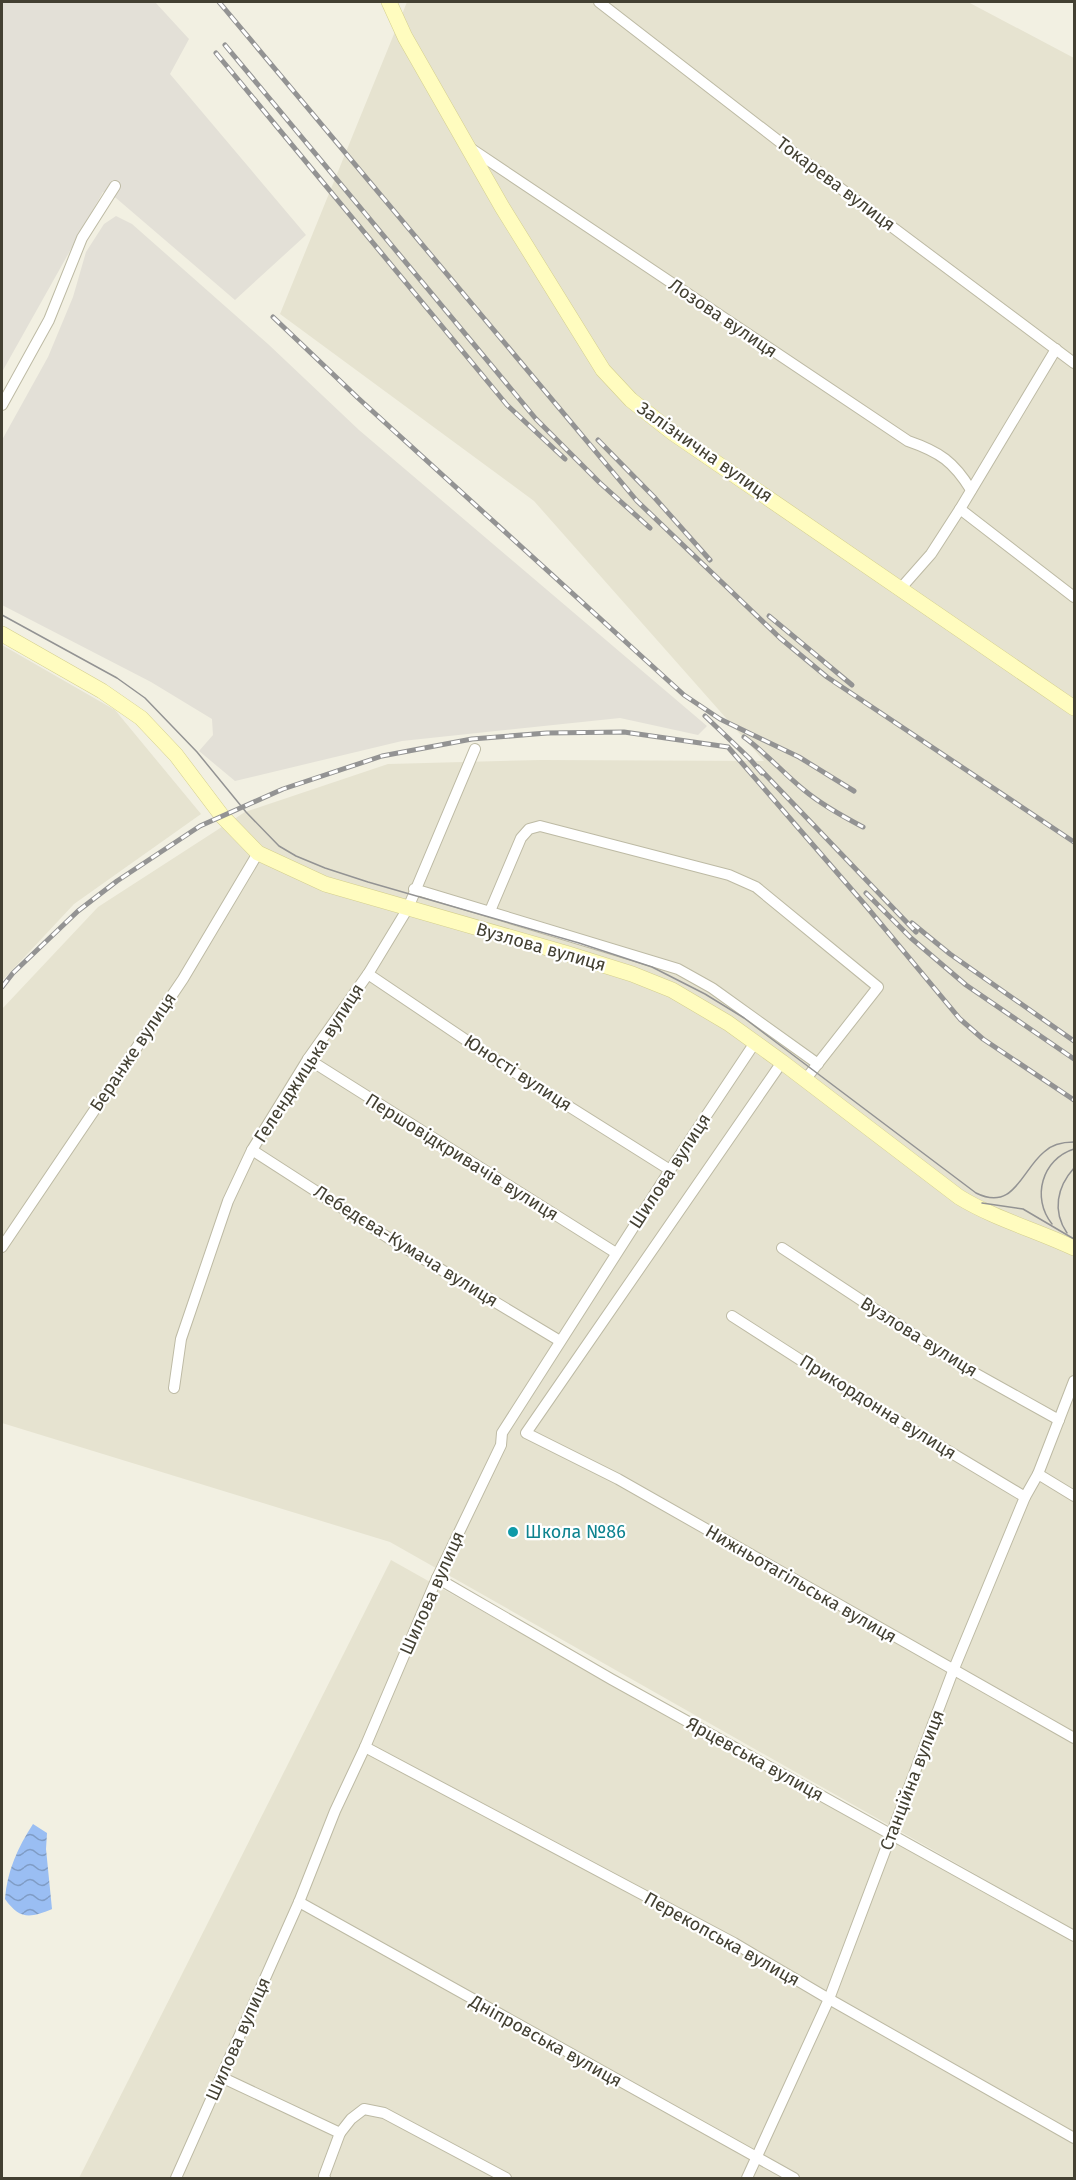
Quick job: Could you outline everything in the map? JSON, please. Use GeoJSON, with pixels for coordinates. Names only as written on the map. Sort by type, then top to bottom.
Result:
{"type":"FeatureCollection","features":[{"type":"Feature","properties":{"kind":"street","name":"Залізнична вулиця"},"geometry":{"type":"LineString","coordinates":[[389,2],[405,37],[502,207],[603,370],[631,400],[673,433],[1074,708]]}},
{"type":"Feature","properties":{"kind":"street","name":"Токарева вулиця"},"geometry":{"type":"LineString","coordinates":[[599,2],[816,170],[1074,363]]}},
{"type":"Feature","properties":{"kind":"street","name":"Лозова вулиця"},"geometry":{"type":"LineString","coordinates":[[469,148],[908,441],[938,454],[955,466],[971,490]]}},
{"type":"Feature","properties":{"kind":"street"},"geometry":{"type":"LineString","coordinates":[[2,405],[49,320],[82,238],[115,186]]}},
{"type":"Feature","properties":{"kind":"street"},"geometry":{"type":"LineString","coordinates":[[901,588],[931,554],[1056,349]]}},
{"type":"Feature","properties":{"kind":"street"},"geometry":{"type":"LineString","coordinates":[[960,509],[1074,597]]}},
{"type":"Feature","properties":{"kind":"street"},"geometry":{"type":"LineString","coordinates":[[2,634],[102,691],[141,718],[176,755],[222,816],[258,853]]}},
{"type":"Feature","properties":{"kind":"street","name":"Геленджицька вулиця"},"geometry":{"type":"LineString","coordinates":[[174,1388],[181,1339],[228,1202],[252,1150],[308,1059],[368,974],[408,908],[474,749]]}},
{"type":"Feature","properties":{"kind":"street"},"geometry":{"type":"LineString","coordinates":[[490,911],[521,838],[529,829],[540,826],[729,875],[756,887],[878,987],[805,1080]]}},
{"type":"Feature","properties":{"kind":"street","name":"Вузлова вулиця"},"geometry":{"type":"LineString","coordinates":[[258,853],[325,884],[646,979],[684,996],[728,1023],[754,1044],[782,1062],[966,1201],[980,1210],[1047,1235],[1074,1248]]}},
{"type":"Feature","properties":{"kind":"street","name":"Беранже вулиця"},"geometry":{"type":"LineString","coordinates":[[2,1247],[183,979],[258,853]]}},
{"type":"Feature","properties":{"kind":"street"},"geometry":{"type":"LineString","coordinates":[[414,889],[678,969],[712,988],[818,1064]]}},
{"type":"Feature","properties":{"kind":"street","name":"Юності вулиця"},"geometry":{"type":"LineString","coordinates":[[368,974],[500,1063],[670,1170]]}},
{"type":"Feature","properties":{"kind":"street","name":"Шилова вулиця"},"geometry":{"type":"LineString","coordinates":[[176,2178],[299,1902],[335,1811],[365,1747],[437,1578],[501,1445],[502,1433],[616,1253],[754,1044]]}},
{"type":"Feature","properties":{"kind":"street","name":"Першовідкривачів вулиця"},"geometry":{"type":"LineString","coordinates":[[308,1059],[616,1253]]}},
{"type":"Feature","properties":{"kind":"street","name":"Шилова вулиця"},"geometry":{"type":"LineString","coordinates":[[526,1433],[782,1062]]}},
{"type":"Feature","properties":{"kind":"street","name":"Лебедєва-Кумача вулиця"},"geometry":{"type":"LineString","coordinates":[[252,1150],[387,1237],[560,1341]]}},
{"type":"Feature","properties":{"kind":"street","name":"Вузлова вулиця"},"geometry":{"type":"LineString","coordinates":[[782,1248],[955,1362],[1059,1420]]}},
{"type":"Feature","properties":{"kind":"street","name":"Прикордонна вулиця"},"geometry":{"type":"LineString","coordinates":[[732,1316],[855,1395],[1024,1497]]}},
{"type":"Feature","properties":{"kind":"street","name":"Станційна вулиця"},"geometry":{"type":"LineString","coordinates":[[747,2178],[829,1999],[953,1671],[1024,1497],[1038,1474],[1074,1381]]}},
{"type":"Feature","properties":{"kind":"street","name":"Нижньотагільська вулиця"},"geometry":{"type":"LineString","coordinates":[[526,1433],[618,1479],[1074,1738]]}},
{"type":"Feature","properties":{"kind":"street"},"geometry":{"type":"LineString","coordinates":[[1038,1474],[1074,1496]]}},
{"type":"Feature","properties":{"kind":"street","name":"Ярцевська вулиця"},"geometry":{"type":"LineString","coordinates":[[437,1578],[611,1679],[1074,1935]]}},
{"type":"Feature","properties":{"kind":"street","name":"Перекопська вулиця"},"geometry":{"type":"LineString","coordinates":[[365,1747],[734,1943],[1074,2138]]}},
{"type":"Feature","properties":{"kind":"street","name":"Дніпровська вулиця"},"geometry":{"type":"LineString","coordinates":[[299,1902],[458,1993],[794,2178]]}},
{"type":"Feature","properties":{"kind":"street"},"geometry":{"type":"LineString","coordinates":[[221,2077],[340,2133]]}},
{"type":"Feature","properties":{"kind":"street"},"geometry":{"type":"LineString","coordinates":[[325,2178],[340,2133],[351,2119],[364,2109],[384,2113],[506,2178]]}},
{"type":"Feature","properties":{"kind":"shaded area"},"geometry":{"type":"Polygon","coordinates":[[[2,2],[155,2],[189,39],[170,74],[306,235],[235,300],[116,198],[103,192],[2,372],[2,2]]]}},
{"type":"Feature","properties":{"kind":"shaded area"},"geometry":{"type":"Polygon","coordinates":[[[407,2],[968,2],[1074,58],[1074,1930],[390,1542],[2,1423],[2,1009],[98,907],[245,812],[388,764],[541,760],[764,761],[534,501],[280,314],[407,2]]]}},
{"type":"Feature","properties":{"kind":"shaded area"},"geometry":{"type":"Polygon","coordinates":[[[116,216],[132,224],[268,344],[359,430],[707,726],[698,735],[620,718],[402,741],[235,781],[199,751],[213,735],[212,719],[151,682],[2,605],[2,440],[48,357],[73,297],[86,252],[104,224],[116,216]]]}},
{"type":"Feature","properties":{"kind":"shaded area"},"geometry":{"type":"Polygon","coordinates":[[[2,645],[115,710],[201,814],[74,904],[2,981],[2,645]]]}},
{"type":"Feature","properties":{"kind":"shaded area"},"geometry":{"type":"Polygon","coordinates":[[[391,1560],[1074,1943],[1074,2178],[79,2178],[391,1560]]]}},
{"type":"Feature","properties":{"kind":"water"},"geometry":{"type":"Polygon","coordinates":[[[33,1824],[47,1833],[46,1849],[52,1909],[26,1915],[16,1911],[5,1899],[14,1860],[33,1824]]]}},
{"type":"Feature","properties":{"kind":"tram line"},"geometry":{"type":"LineString","coordinates":[[2,615],[117,678],[145,698],[197,752],[246,812],[279,846],[325,868],[368,882],[579,943],[652,967],[705,994],[744,1018],[976,1193],[989,1197],[999,1197],[1008,1193],[1016,1187],[1047,1149],[1058,1144],[1074,1142]]}},
{"type":"Feature","properties":{"kind":"tram line"},"geometry":{"type":"LineString","coordinates":[[1052,1224],[1042,1203],[1043,1180],[1054,1161],[1074,1149]]}},
{"type":"Feature","properties":{"kind":"tram line"},"geometry":{"type":"LineString","coordinates":[[1067,1233],[1059,1216],[1058,1199],[1068,1175],[1074,1168]]}},
{"type":"Feature","properties":{"kind":"tram line"},"geometry":{"type":"LineString","coordinates":[[982,1203],[1023,1209],[1074,1239]]}},
{"type":"Feature","properties":{"kind":"railway"},"geometry":{"type":"LineString","coordinates":[[219,2],[637,501],[780,638],[827,677],[1074,842]]}},
{"type":"Feature","properties":{"kind":"railway"},"geometry":{"type":"LineString","coordinates":[[225,45],[536,419],[600,483],[650,528]]}},
{"type":"Feature","properties":{"kind":"railway"},"geometry":{"type":"LineString","coordinates":[[216,53],[507,405],[565,459]]}},
{"type":"Feature","properties":{"kind":"railway"},"geometry":{"type":"LineString","coordinates":[[273,317],[358,398],[684,695],[720,719],[799,757],[854,791]]}},
{"type":"Feature","properties":{"kind":"railway"},"geometry":{"type":"LineString","coordinates":[[598,440],[654,497],[710,560]]}},
{"type":"Feature","properties":{"kind":"railway"},"geometry":{"type":"LineString","coordinates":[[769,616],[852,685]]}},
{"type":"Feature","properties":{"kind":"railway"},"geometry":{"type":"LineString","coordinates":[[705,716],[762,773]]}},
{"type":"Feature","properties":{"kind":"railway"},"geometry":{"type":"LineString","coordinates":[[2,987],[13,973],[78,911],[117,881],[200,826],[283,789],[382,756],[472,739],[547,733],[624,732],[728,747],[866,906],[960,1019],[983,1039],[1074,1100]]}},
{"type":"Feature","properties":{"kind":"railway"},"geometry":{"type":"LineString","coordinates":[[744,737],[811,795],[863,827]]}},
{"type":"Feature","properties":{"kind":"railway"},"geometry":{"type":"LineString","coordinates":[[758,767],[916,932]]}},
{"type":"Feature","properties":{"kind":"railway"},"geometry":{"type":"LineString","coordinates":[[866,893],[911,938],[966,985],[1074,1059]]}},
{"type":"Feature","properties":{"kind":"railway"},"geometry":{"type":"LineString","coordinates":[[912,923],[950,954],[1074,1041]]}},
{"type":"Feature","properties":{"kind":"place","name":"Школа №86"},"geometry":{"type":"Point","coordinates":[513,1532]}}]}
